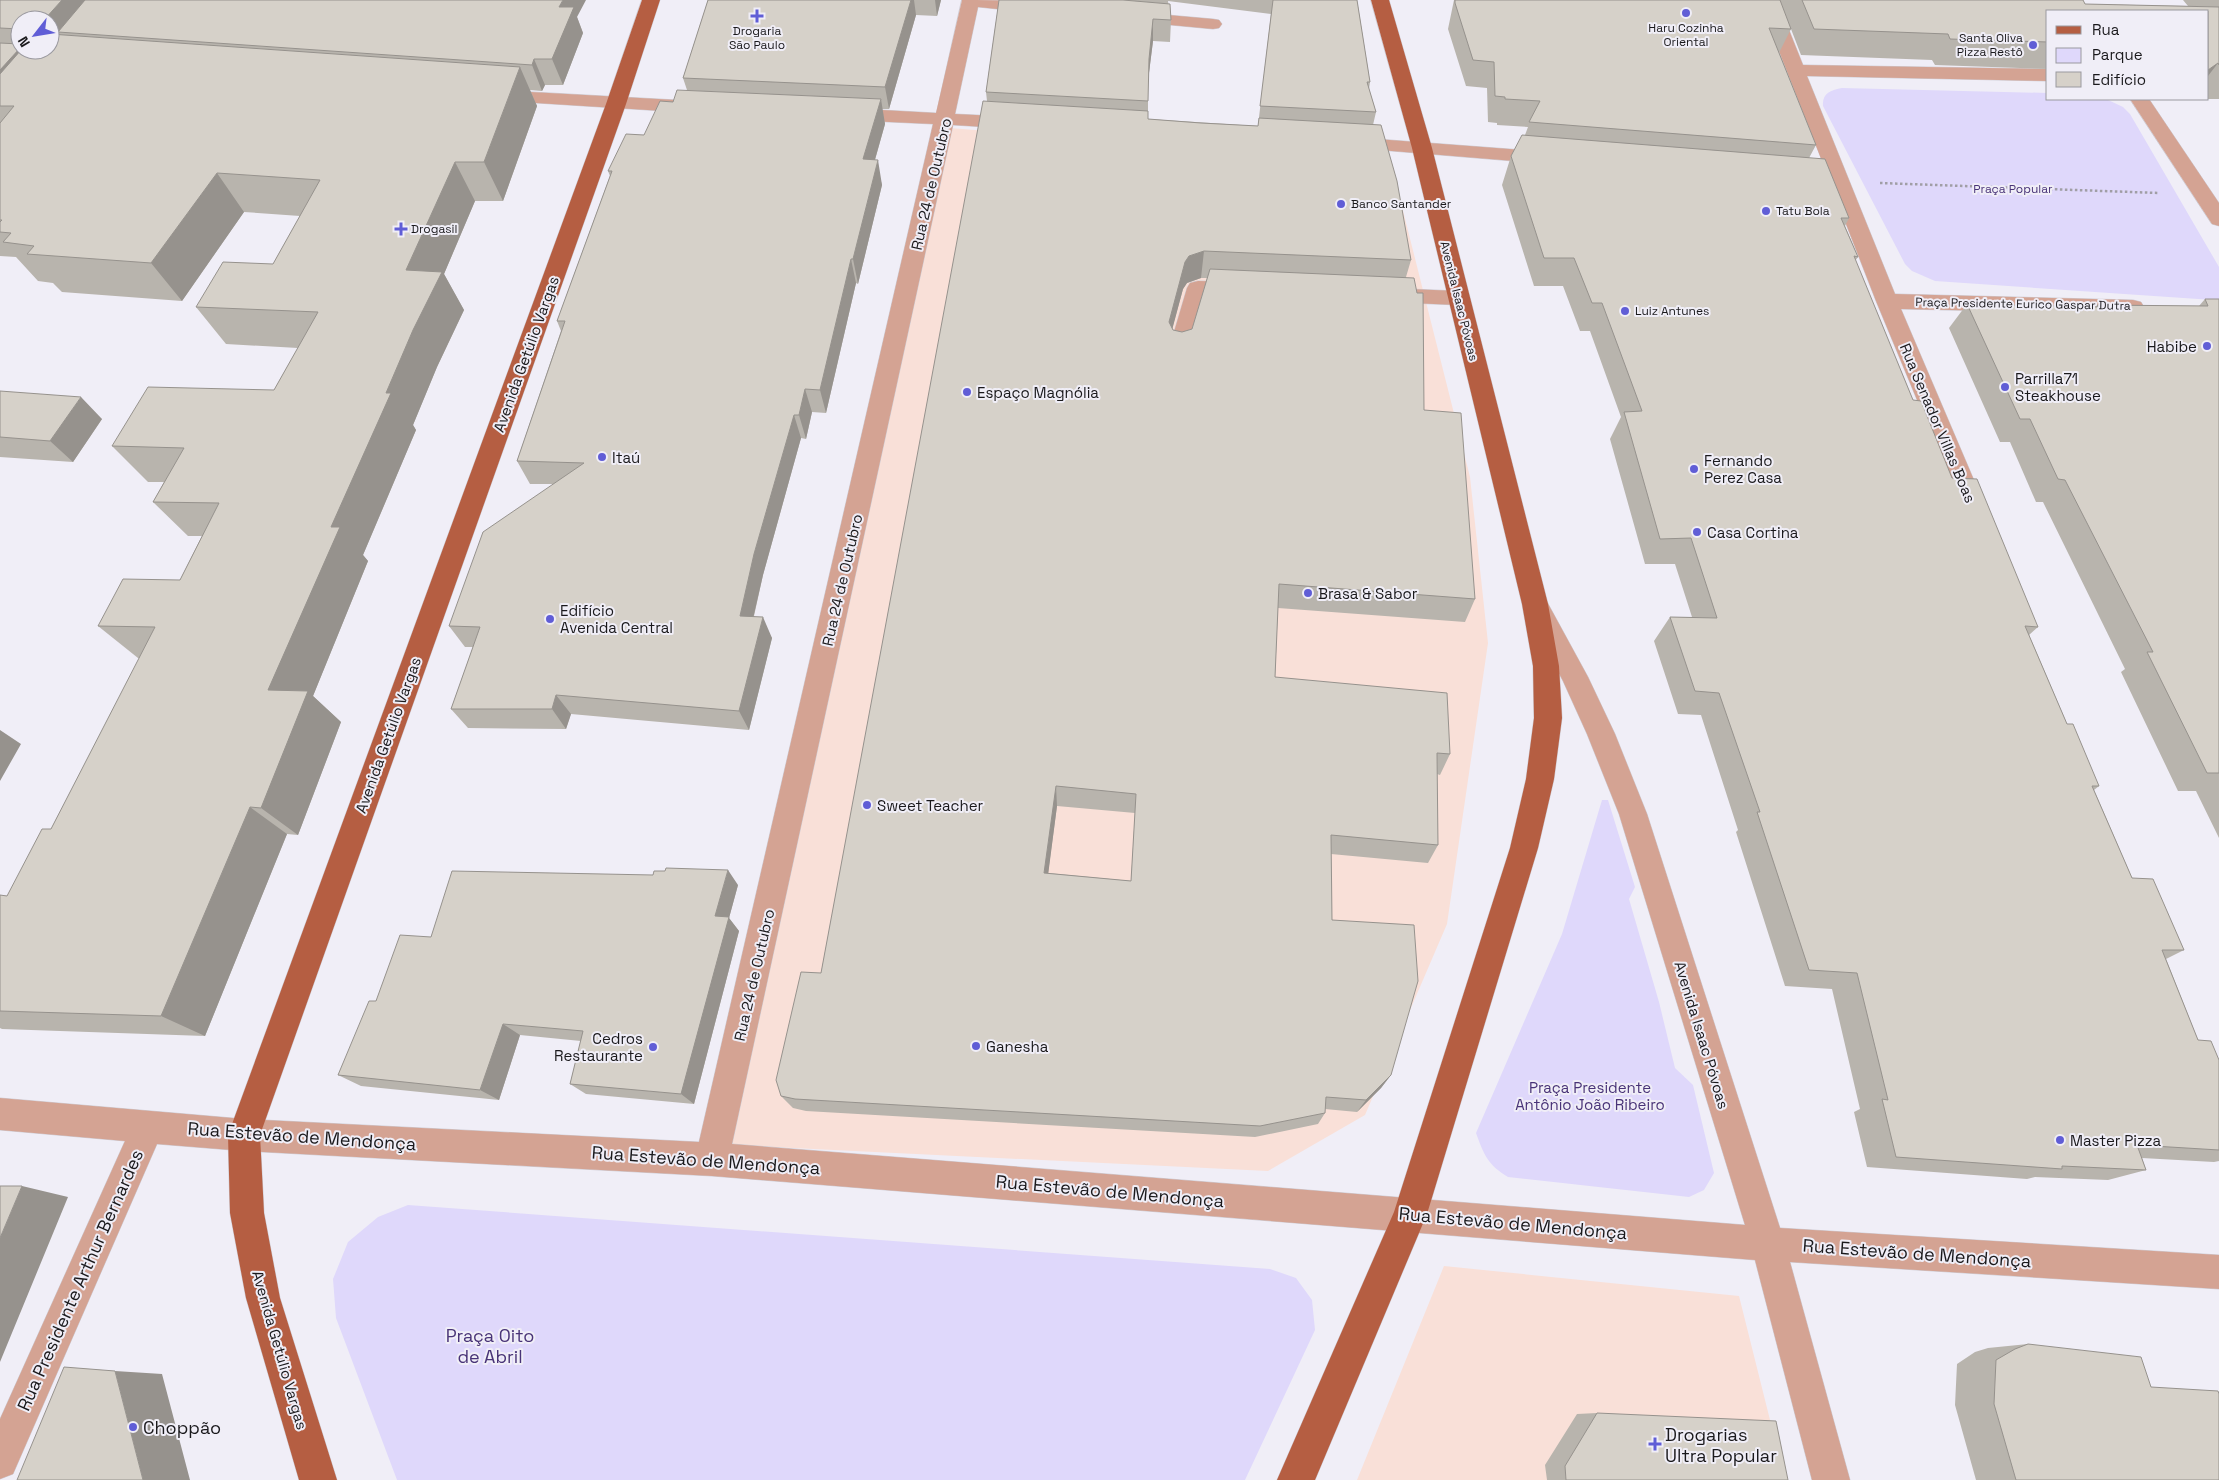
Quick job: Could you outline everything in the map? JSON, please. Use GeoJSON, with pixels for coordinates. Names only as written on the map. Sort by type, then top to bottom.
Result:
{"type":"FeatureCollection","features":[{"type":"Feature","properties":{"kind":"main road","name":"Avenida Getúlio Vargas"},"geometry":{"type":"LineString","coordinates":[[318,1480],[262,1298],[247,1213],[244,1135],[616,104],[651,0]]}},
{"type":"Feature","properties":{"kind":"main road","name":"Avenida Isaac Póvoas"},"geometry":{"type":"LineString","coordinates":[[1296,1480],[1410,1214],[1524,848],[1540,778],[1548,718],[1546,666],[1534,604],[1422,148],[1380,0]]}},
{"type":"Feature","properties":{"kind":"street","name":"Rua Senador Villas Boas"},"geometry":{"type":"LineString","coordinates":[[1768,0],[1887,301],[1984,531]]}},
{"type":"Feature","properties":{"kind":"street"},"geometry":{"type":"LineString","coordinates":[[971,1],[1055,10]]}},
{"type":"Feature","properties":{"kind":"street","name":"Rua 24 de Outubro"},"geometry":{"type":"LineString","coordinates":[[712,1159],[971,1]]}},
{"type":"Feature","properties":{"kind":"street"},"geometry":{"type":"LineString","coordinates":[[1114,15],[1213,24]]}},
{"type":"Feature","properties":{"kind":"street"},"geometry":{"type":"LineString","coordinates":[[1795,70],[2046,75]]}},
{"type":"Feature","properties":{"kind":"street"},"geometry":{"type":"LineString","coordinates":[[477,94],[616,104],[716,108]]}},
{"type":"Feature","properties":{"kind":"street"},"geometry":{"type":"LineString","coordinates":[[2141,100],[2211,195],[2219,219]]}},
{"type":"Feature","properties":{"kind":"street"},"geometry":{"type":"LineString","coordinates":[[826,113],[1035,124]]}},
{"type":"Feature","properties":{"kind":"street"},"geometry":{"type":"LineString","coordinates":[[1332,142],[1568,160]]}},
{"type":"Feature","properties":{"kind":"street"},"geometry":{"type":"LineString","coordinates":[[1782,177],[1840,182]]}},
{"type":"Feature","properties":{"kind":"street"},"geometry":{"type":"LineString","coordinates":[[1180,349],[1198,288],[1261,290]]}},
{"type":"Feature","properties":{"kind":"street"},"geometry":{"type":"LineString","coordinates":[[1361,294],[1458,298]]}},
{"type":"Feature","properties":{"kind":"street","name":"Praça Presidente Eurico Gaspar Dutra"},"geometry":{"type":"LineString","coordinates":[[1887,301],[2151,307]]}},
{"type":"Feature","properties":{"kind":"street","name":"Avenida Isaac Póvoas"},"geometry":{"type":"LineString","coordinates":[[1534,604],[1575,677],[1601,734],[1633,814],[1768,1244],[1831,1480]]}},
{"type":"Feature","properties":{"kind":"street","name":"Rua Estevão de Mendonça"},"geometry":{"type":"LineString","coordinates":[[0,1114],[244,1135],[712,1159],[1768,1244],[2219,1272]]}},
{"type":"Feature","properties":{"kind":"street","name":"Rua Presidente Arthur Bernardes"},"geometry":{"type":"LineString","coordinates":[[0,1461],[148,1126]]}},
{"type":"Feature","properties":{"kind":"path"},"geometry":{"type":"LineString","coordinates":[[1840,182],[2211,195]]}},
{"type":"Feature","properties":{"kind":"shaded area"},"geometry":{"type":"Polygon","coordinates":[[[950,128],[1391,163],[1470,477],[1488,643],[1447,924],[1365,1115],[1268,1171],[729,1145],[950,128]]]}},
{"type":"Feature","properties":{"kind":"shaded area"},"geometry":{"type":"Polygon","coordinates":[[[1444,1266],[1739,1296],[1785,1480],[1357,1480],[1444,1266]]]}},
{"type":"Feature","properties":{"kind":"green space","name":"Praça Popular"},"geometry":{"type":"Polygon","coordinates":[[[1842,88],[2046,93],[2046,100],[2108,100],[2123,107],[2130,114],[2219,267],[2219,299],[1935,281],[1912,271],[1905,264],[1823,106],[1826,95],[1842,88]]]}},
{"type":"Feature","properties":{"kind":"green space","name":"Praça Presidente Antônio João Ribeiro"},"geometry":{"type":"Polygon","coordinates":[[[1602,800],[1608,800],[1635,887],[1629,899],[1659,1002],[1675,1068],[1693,1085],[1714,1173],[1704,1190],[1689,1197],[1508,1177],[1491,1164],[1476,1133],[1562,934],[1602,800]]]}},
{"type":"Feature","properties":{"kind":"green space","name":"Praça Oito de Abril"},"geometry":{"type":"Polygon","coordinates":[[[408,1205],[1270,1269],[1296,1278],[1312,1300],[1315,1330],[1245,1480],[397,1480],[336,1318],[333,1279],[348,1242],[378,1217],[408,1205]]]}},
{"type":"Feature","properties":{"kind":"building"},"geometry":{"type":"Polygon","coordinates":[[[0,0],[62,0],[53,10],[10,10],[10,28],[0,28],[0,0]]]}},
{"type":"Feature","properties":{"kind":"building"},"geometry":{"type":"Polygon","coordinates":[[[85,0],[563,0],[559,7],[574,7],[552,59],[534,59],[532,65],[60,32],[60,30],[85,0]]]}},
{"type":"Feature","properties":{"kind":"building"},"geometry":{"type":"Polygon","coordinates":[[[708,0],[911,0],[885,87],[683,78],[708,0]]]}},
{"type":"Feature","properties":{"kind":"building"},"geometry":{"type":"Polygon","coordinates":[[[999,0],[1123,0],[1170,4],[1171,20],[1153,19],[1149,59],[1148,101],[986,92],[999,0]]]}},
{"type":"Feature","properties":{"kind":"building"},"geometry":{"type":"Polygon","coordinates":[[[1273,0],[1357,0],[1370,82],[1367,82],[1376,112],[1260,106],[1273,0]]]}},
{"type":"Feature","properties":{"kind":"building"},"geometry":{"type":"Polygon","coordinates":[[[1455,0],[1780,0],[1791,29],[1769,28],[1816,145],[1529,122],[1540,101],[1505,99],[1505,97],[1495,96],[1494,62],[1473,60],[1455,0]]]}},
{"type":"Feature","properties":{"kind":"building"},"geometry":{"type":"Polygon","coordinates":[[[1802,0],[2083,0],[2085,4],[2219,7],[2219,65],[2218,63],[2209,69],[2209,10],[2046,10],[2046,42],[1950,39],[1948,34],[1814,29],[1802,0]]]}},
{"type":"Feature","properties":{"kind":"building"},"geometry":{"type":"Polygon","coordinates":[[[60,35],[520,67],[484,162],[455,162],[406,270],[442,272],[413,330],[386,393],[391,393],[331,527],[340,527],[268,690],[308,691],[261,808],[250,807],[161,1016],[0,1011],[0,895],[7,896],[42,829],[51,829],[155,627],[98,626],[123,579],[180,580],[219,503],[153,502],[184,448],[112,446],[148,387],[274,390],[318,312],[196,307],[223,262],[273,264],[320,180],[217,173],[151,263],[27,254],[34,246],[3,242],[11,233],[0,232],[0,222],[2,220],[0,220],[0,123],[14,106],[0,106],[0,74],[12,60],[60,60],[60,35]]]}},
{"type":"Feature","properties":{"kind":"building"},"geometry":{"type":"Polygon","coordinates":[[[0,43],[10,44],[10,59],[0,70],[0,43]]]}},
{"type":"Feature","properties":{"kind":"building"},"geometry":{"type":"Polygon","coordinates":[[[677,90],[881,99],[863,159],[878,160],[853,259],[851,259],[820,390],[805,389],[799,415],[794,415],[754,554],[740,616],[763,617],[739,711],[556,695],[552,709],[451,709],[480,627],[449,626],[483,532],[584,463],[517,461],[565,321],[557,321],[612,171],[608,171],[626,134],[644,135],[660,101],[673,102],[677,90]]]}},
{"type":"Feature","properties":{"kind":"building"},"geometry":{"type":"Polygon","coordinates":[[[983,101],[1148,111],[1148,119],[1201,123],[1258,126],[1259,118],[1381,125],[1397,181],[1411,260],[1204,251],[1189,256],[1185,262],[1169,322],[1173,330],[1182,332],[1192,329],[1210,269],[1414,278],[1417,293],[1423,293],[1424,410],[1461,413],[1475,599],[1279,584],[1275,677],[1447,693],[1450,754],[1437,753],[1438,845],[1331,835],[1332,920],[1414,925],[1418,981],[1391,1075],[1366,1100],[1326,1097],[1325,1113],[1260,1126],[795,1099],[781,1096],[776,1080],[801,972],[821,973],[983,101]],[[1056,786],[1044,873],[1131,881],[1136,794],[1056,786]]]}},
{"type":"Feature","properties":{"kind":"building"},"geometry":{"type":"Polygon","coordinates":[[[1522,135],[1825,159],[1849,218],[1841,218],[1858,257],[1854,256],[1913,400],[1921,401],[1952,478],[1977,479],[2038,627],[2025,626],[2067,724],[2073,724],[2099,786],[2092,786],[2132,878],[2153,879],[2184,950],[2162,950],[2198,1040],[2211,1041],[2219,1060],[2219,1150],[2137,1145],[2146,1170],[2062,1166],[2062,1169],[1896,1157],[1882,1099],[1888,1100],[1857,973],[1809,970],[1757,812],[1760,812],[1719,693],[1695,691],[1670,617],[1717,618],[1691,538],[1660,539],[1624,412],[1642,411],[1602,303],[1592,303],[1574,258],[1544,258],[1511,156],[1522,135]]]}},
{"type":"Feature","properties":{"kind":"building"},"geometry":{"type":"Polygon","coordinates":[[[2205,299],[2219,299],[2219,773],[2207,773],[2147,652],[2153,652],[2065,480],[2058,479],[2030,419],[2020,419],[1967,304],[2098,307],[2097,305],[2208,306],[2205,299]]]}},
{"type":"Feature","properties":{"kind":"building"},"geometry":{"type":"Polygon","coordinates":[[[0,391],[81,397],[50,441],[0,437],[0,391]]]}},
{"type":"Feature","properties":{"kind":"building"},"geometry":{"type":"Polygon","coordinates":[[[666,868],[728,870],[715,916],[729,917],[681,1094],[570,1084],[583,1031],[503,1024],[480,1090],[338,1075],[369,1001],[376,1001],[400,935],[431,937],[452,871],[653,875],[654,871],[665,871],[666,868]]]}},
{"type":"Feature","properties":{"kind":"building"},"geometry":{"type":"Polygon","coordinates":[[[0,1186],[22,1186],[0,1238],[0,1186]]]}},
{"type":"Feature","properties":{"kind":"building"},"geometry":{"type":"Polygon","coordinates":[[[2028,1344],[2141,1357],[2151,1387],[2218,1391],[2219,1480],[2016,1480],[1994,1404],[1996,1360],[2028,1344]]]}},
{"type":"Feature","properties":{"kind":"building"},"geometry":{"type":"Polygon","coordinates":[[[64,1367],[115,1371],[143,1480],[17,1480],[64,1367]]]}},
{"type":"Feature","properties":{"kind":"building","name":"Drogarias Ultra Popular"},"geometry":{"type":"Polygon","coordinates":[[[1597,1413],[1776,1421],[1788,1480],[1566,1480],[1565,1466],[1597,1413]]]}},
{"type":"Feature","properties":{"kind":"place","name":"Haru Cozinha Oriental"},"geometry":{"type":"Point","coordinates":[1686,13]}},
{"type":"Feature","properties":{"kind":"place","name":"Drogaria São Paulo"},"geometry":{"type":"Point","coordinates":[757,16]}},
{"type":"Feature","properties":{"kind":"place","name":"Santa Oliva Pizza Restô"},"geometry":{"type":"Point","coordinates":[2033,45]}},
{"type":"Feature","properties":{"kind":"place","name":"Banco Santander"},"geometry":{"type":"Point","coordinates":[1341,204]}},
{"type":"Feature","properties":{"kind":"place","name":"Tatu Bola"},"geometry":{"type":"Point","coordinates":[1766,211]}},
{"type":"Feature","properties":{"kind":"place","name":"Drogasil"},"geometry":{"type":"Point","coordinates":[401,229]}},
{"type":"Feature","properties":{"kind":"place","name":"Luiz Antunes"},"geometry":{"type":"Point","coordinates":[1625,311]}},
{"type":"Feature","properties":{"kind":"place","name":"Habibe"},"geometry":{"type":"Point","coordinates":[2207,346]}},
{"type":"Feature","properties":{"kind":"place","name":"Parrilla71 Steakhouse"},"geometry":{"type":"Point","coordinates":[2005,387]}},
{"type":"Feature","properties":{"kind":"place","name":"Espaço Magnólia"},"geometry":{"type":"Point","coordinates":[967,392]}},
{"type":"Feature","properties":{"kind":"place","name":"Itaú"},"geometry":{"type":"Point","coordinates":[602,457]}},
{"type":"Feature","properties":{"kind":"place","name":"Fernando Perez Casa"},"geometry":{"type":"Point","coordinates":[1694,469]}},
{"type":"Feature","properties":{"kind":"place","name":"Casa Cortina"},"geometry":{"type":"Point","coordinates":[1697,532]}},
{"type":"Feature","properties":{"kind":"place","name":"Brasa & Sabor"},"geometry":{"type":"Point","coordinates":[1308,593]}},
{"type":"Feature","properties":{"kind":"place","name":"Edifício Avenida Central"},"geometry":{"type":"Point","coordinates":[550,619]}},
{"type":"Feature","properties":{"kind":"place","name":"Sweet Teacher"},"geometry":{"type":"Point","coordinates":[867,805]}},
{"type":"Feature","properties":{"kind":"place","name":"Ganesha"},"geometry":{"type":"Point","coordinates":[976,1046]}},
{"type":"Feature","properties":{"kind":"place","name":"Cedros Restaurante"},"geometry":{"type":"Point","coordinates":[653,1047]}},
{"type":"Feature","properties":{"kind":"place","name":"Master Pizza"},"geometry":{"type":"Point","coordinates":[2060,1140]}},
{"type":"Feature","properties":{"kind":"place","name":"Choppão"},"geometry":{"type":"Point","coordinates":[133,1427]}},
{"type":"Feature","properties":{"kind":"place","name":"Drogarias Ultra Popular"},"geometry":{"type":"Point","coordinates":[1655,1444]}}]}
